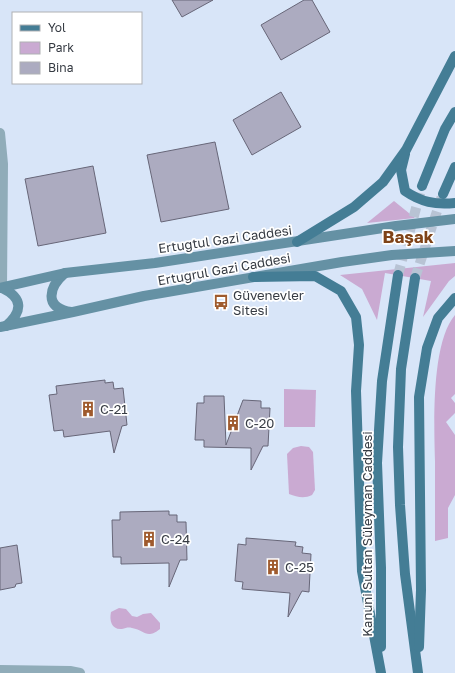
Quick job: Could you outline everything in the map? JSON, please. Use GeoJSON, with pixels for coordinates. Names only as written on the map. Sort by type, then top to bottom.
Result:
{"type":"FeatureCollection","features":[{"type":"Feature","properties":{"kind":"main road"},"geometry":{"type":"LineString","coordinates":[[297,242],[354,207],[383,182],[406,150],[455,56]]}},
{"type":"Feature","properties":{"kind":"main road"},"geometry":{"type":"LineString","coordinates":[[422,186],[445,129],[455,112]]}},
{"type":"Feature","properties":{"kind":"main road"},"geometry":{"type":"LineString","coordinates":[[406,150],[401,170],[405,191],[415,198],[432,203],[455,203]]}},
{"type":"Feature","properties":{"kind":"main road"},"geometry":{"type":"LineString","coordinates":[[442,194],[455,167]]}},
{"type":"Feature","properties":{"kind":"main road","name":"Ertuğtul Gazi Caddesi"},"geometry":{"type":"LineString","coordinates":[[1,288],[65,272],[155,263],[396,226],[455,219]]}},
{"type":"Feature","properties":{"kind":"main road","name":"Ertuğrul Gazi Caddesi"},"geometry":{"type":"LineString","coordinates":[[3,326],[144,296],[342,262],[392,255],[455,251]]}},
{"type":"Feature","properties":{"kind":"main road"},"geometry":{"type":"LineString","coordinates":[[65,272],[52,288],[52,295],[56,306],[62,310],[73,312]]}},
{"type":"Feature","properties":{"kind":"main road","name":"Kanuni Sultan Süleyman Caddesi"},"geometry":{"type":"LineString","coordinates":[[381,673],[381,568],[377,463],[382,381],[398,275]]}},
{"type":"Feature","properties":{"kind":"main road"},"geometry":{"type":"LineString","coordinates":[[253,278],[315,276],[341,291],[356,317],[359,345],[356,391],[362,571],[381,673]]}},
{"type":"Feature","properties":{"kind":"main road"},"geometry":{"type":"LineString","coordinates":[[415,278],[401,369],[398,447],[400,506],[405,574],[418,673]]}},
{"type":"Feature","properties":{"kind":"main road"},"geometry":{"type":"LineString","coordinates":[[1,288],[11,292],[16,297],[19,308],[13,319],[3,326]]}},
{"type":"Feature","properties":{"kind":"main road"},"geometry":{"type":"LineString","coordinates":[[418,673],[421,590],[419,397],[427,348],[438,318],[455,298]]}},
{"type":"Feature","properties":{"kind":"street"},"geometry":{"type":"LineString","coordinates":[[0,133],[3,164],[1,288]]}},
{"type":"Feature","properties":{"kind":"street"},"geometry":{"type":"LineString","coordinates":[[0,670],[70,671],[80,673]]}},
{"type":"Feature","properties":{"kind":"green space"},"geometry":{"type":"Polygon","coordinates":[[[394,201],[415,218],[367,223],[394,201]]]}},
{"type":"Feature","properties":{"kind":"green space"},"geometry":{"type":"Polygon","coordinates":[[[455,263],[455,276],[449,281],[423,317],[431,281],[385,273],[377,320],[362,289],[340,275],[455,263]]]}},
{"type":"Feature","properties":{"kind":"green space"},"geometry":{"type":"Polygon","coordinates":[[[455,315],[455,394],[451,398],[455,403],[455,413],[446,422],[455,435],[455,495],[448,508],[448,538],[435,541],[434,427],[436,385],[442,345],[447,328],[455,315]]]}},
{"type":"Feature","properties":{"kind":"green space"},"geometry":{"type":"Polygon","coordinates":[[[284,389],[316,390],[315,427],[284,427],[284,389]]]}},
{"type":"Feature","properties":{"kind":"green space"},"geometry":{"type":"Polygon","coordinates":[[[301,446],[309,447],[313,452],[315,490],[312,495],[298,497],[289,494],[287,454],[293,448],[301,446]]]}},
{"type":"Feature","properties":{"kind":"green space"},"geometry":{"type":"Polygon","coordinates":[[[119,608],[126,609],[132,616],[137,617],[143,614],[151,613],[160,623],[160,629],[152,634],[148,634],[131,628],[116,628],[110,619],[111,612],[119,608]]]}},
{"type":"Feature","properties":{"kind":"building"},"geometry":{"type":"Polygon","coordinates":[[[172,0],[213,0],[182,17],[172,0]]]}},
{"type":"Feature","properties":{"kind":"building"},"geometry":{"type":"Polygon","coordinates":[[[304,0],[312,0],[330,32],[281,60],[261,25],[304,0]]]}},
{"type":"Feature","properties":{"kind":"building"},"geometry":{"type":"Polygon","coordinates":[[[281,92],[301,127],[252,155],[233,120],[281,92]]]}},
{"type":"Feature","properties":{"kind":"building"},"geometry":{"type":"Polygon","coordinates":[[[215,142],[229,209],[161,222],[147,155],[215,142]]]}},
{"type":"Feature","properties":{"kind":"building"},"geometry":{"type":"Polygon","coordinates":[[[93,166],[106,233],[38,246],[25,179],[93,166]]]}},
{"type":"Feature","properties":{"kind":"building","name":"C-21"},"geometry":{"type":"Polygon","coordinates":[[[105,380],[105,383],[113,382],[114,389],[123,388],[127,425],[122,426],[114,453],[110,431],[64,437],[63,430],[54,431],[49,395],[57,394],[56,386],[105,380]]]}},
{"type":"Feature","properties":{"kind":"building","name":"C-20"},"geometry":{"type":"Polygon","coordinates":[[[204,396],[224,396],[226,445],[243,400],[261,401],[261,408],[270,408],[268,446],[263,446],[251,470],[251,448],[204,447],[204,440],[195,440],[197,403],[204,403],[204,396]]]}},
{"type":"Feature","properties":{"kind":"building","name":"C-24"},"geometry":{"type":"Polygon","coordinates":[[[169,511],[169,515],[177,515],[177,522],[186,522],[187,560],[180,560],[169,587],[169,563],[121,564],[121,557],[113,557],[112,520],[120,520],[120,512],[169,511]]]}},
{"type":"Feature","properties":{"kind":"building","name":"C-25"},"geometry":{"type":"Polygon","coordinates":[[[246,538],[296,542],[295,546],[303,547],[302,553],[311,554],[309,592],[302,591],[288,617],[290,593],[242,589],[243,582],[235,581],[238,544],[246,545],[246,538]]]}},
{"type":"Feature","properties":{"kind":"building"},"geometry":{"type":"Polygon","coordinates":[[[17,545],[22,583],[16,584],[15,587],[0,590],[0,548],[17,545]]]}},
{"type":"Feature","properties":{"kind":"tunnel"},"geometry":{"type":"LineString","coordinates":[[398,275],[422,186]]}},
{"type":"Feature","properties":{"kind":"tunnel"},"geometry":{"type":"LineString","coordinates":[[415,278],[442,196]]}},
{"type":"Feature","properties":{"kind":"place","name":"Güvenevler Sitesi"},"geometry":{"type":"Point","coordinates":[221,302]}},
{"type":"Feature","properties":{"kind":"place","name":"C-21"},"geometry":{"type":"Point","coordinates":[88,409]}},
{"type":"Feature","properties":{"kind":"place","name":"C-20"},"geometry":{"type":"Point","coordinates":[233,423]}},
{"type":"Feature","properties":{"kind":"place","name":"C-24"},"geometry":{"type":"Point","coordinates":[149,539]}},
{"type":"Feature","properties":{"kind":"place","name":"C-25"},"geometry":{"type":"Point","coordinates":[273,567]}},
{"type":"Feature","properties":{"kind":"district","name":"Başak"},"geometry":{"type":"Point","coordinates":[408,237]}}]}
